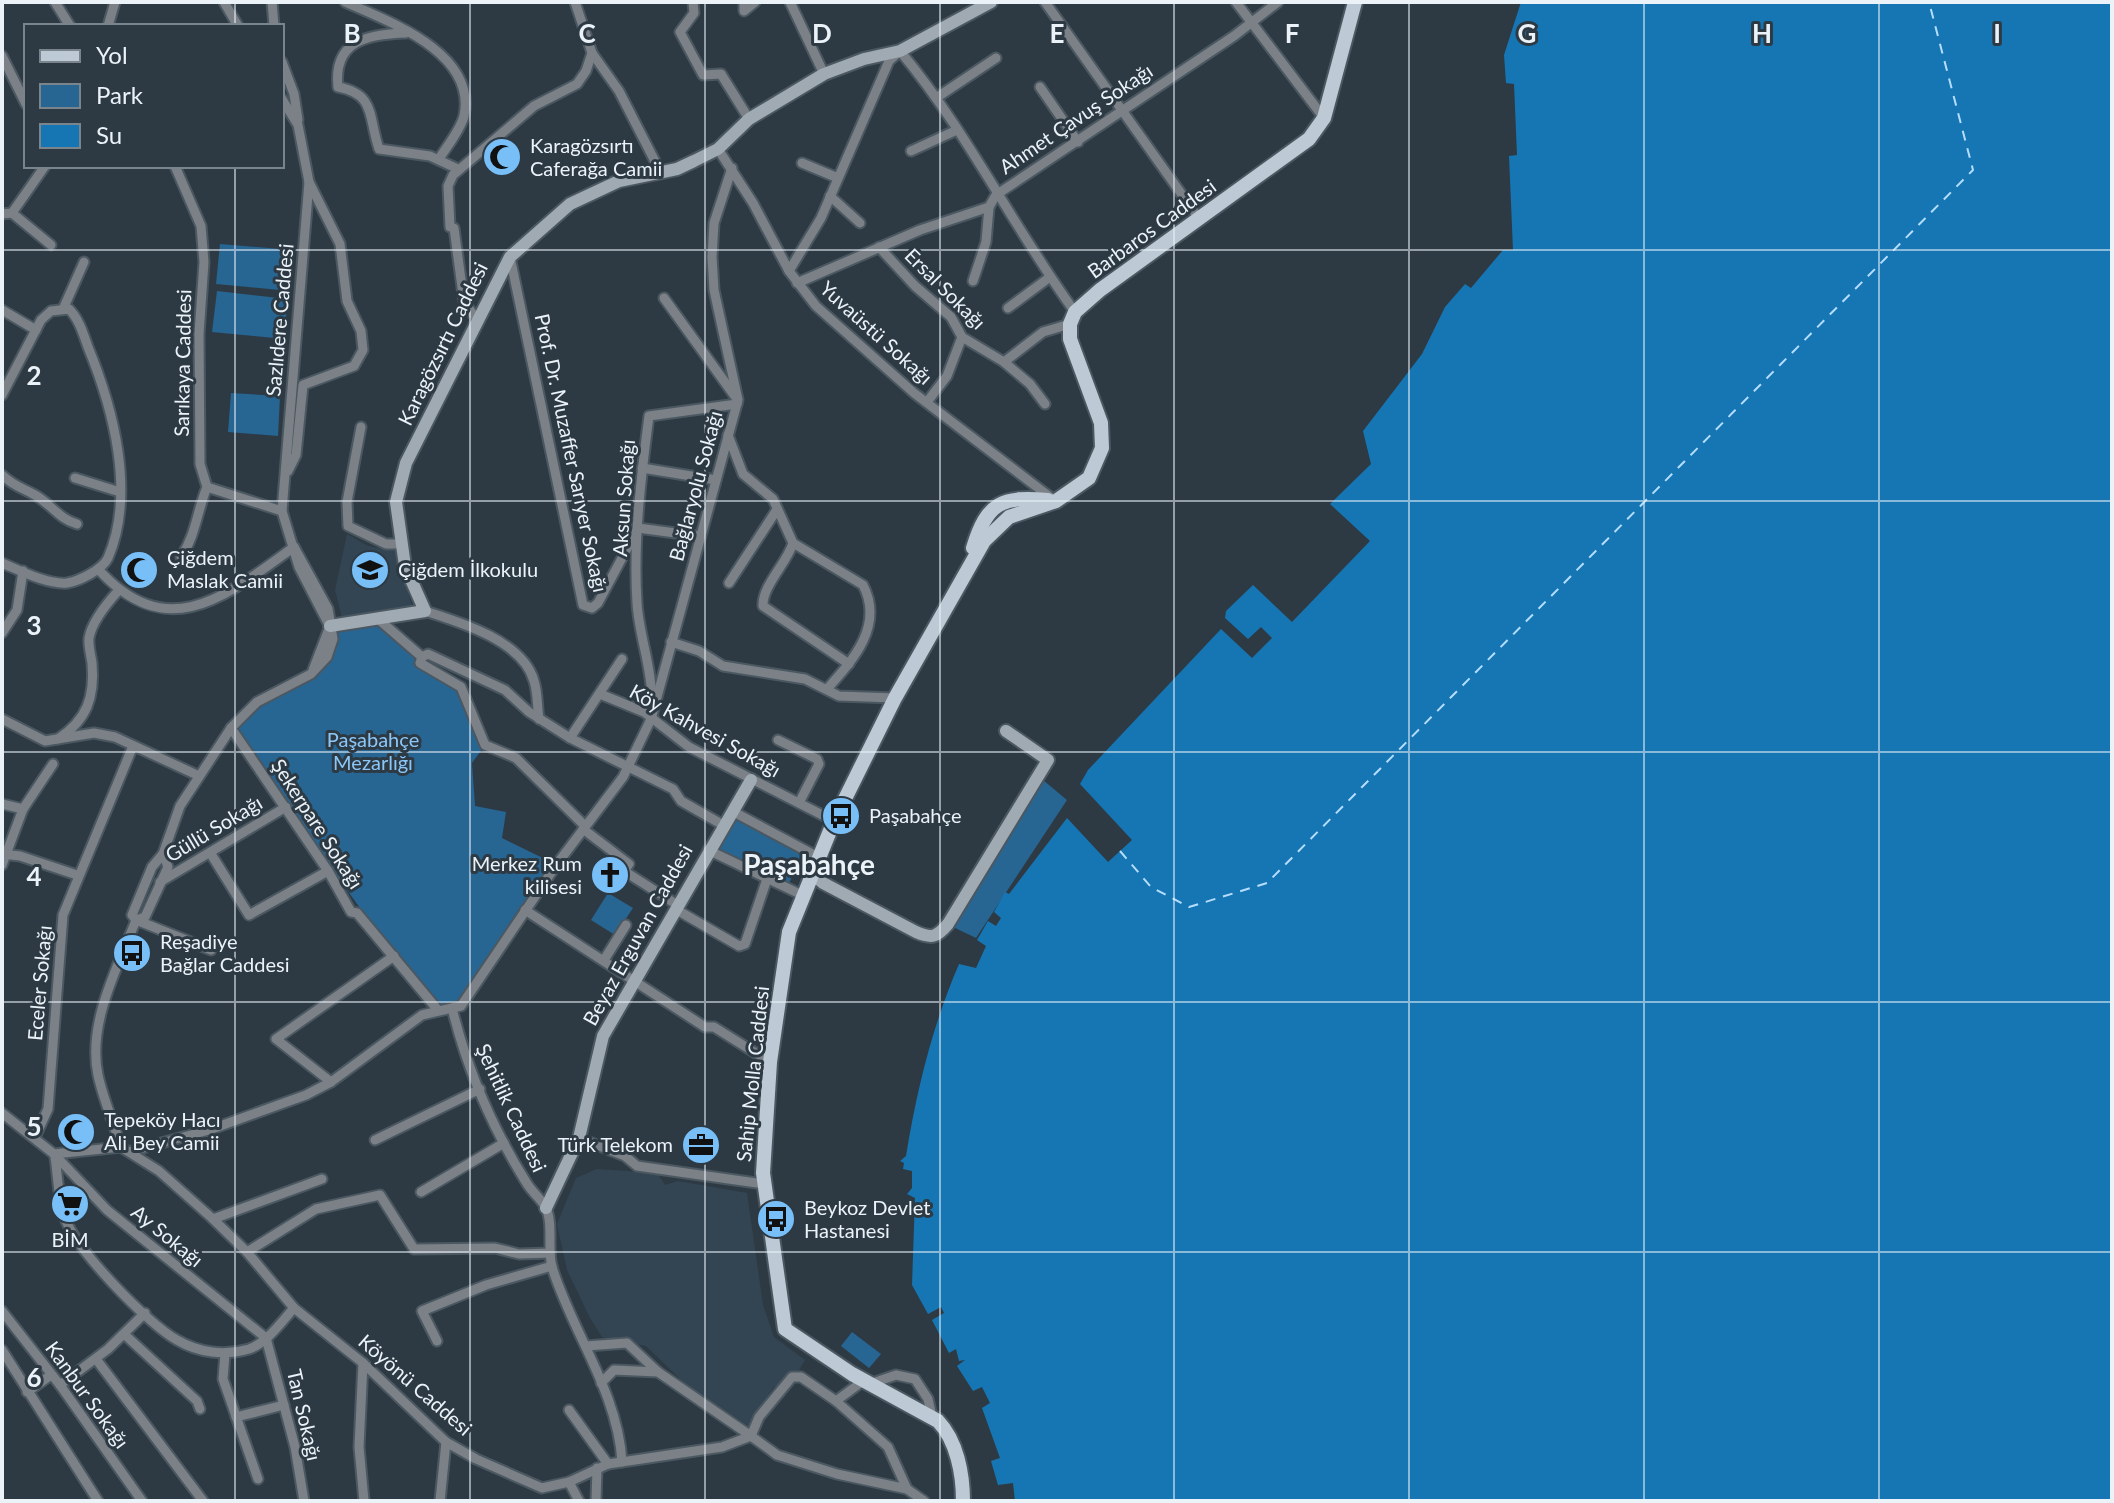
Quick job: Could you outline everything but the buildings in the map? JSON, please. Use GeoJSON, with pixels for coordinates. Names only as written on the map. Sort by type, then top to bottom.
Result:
{"type":"FeatureCollection","features":[{"type":"Feature","properties":{"kind":"main road","name":"Barbaros Caddesi"},"geometry":{"type":"LineString","coordinates":[[1073,318],[1100,290],[1309,139],[1324,118],[1355,2]]}},
{"type":"Feature","properties":{"kind":"main road"},"geometry":{"type":"LineString","coordinates":[[802,895],[834,821],[895,698],[969,569],[970,556],[986,515],[999,503],[1023,498],[1056,501],[1089,478],[1102,448],[1101,423],[1070,339],[1073,318]]}},
{"type":"Feature","properties":{"kind":"main road","name":"Sahip Molla Caddesi"},"geometry":{"type":"LineString","coordinates":[[802,895],[789,932],[770,1062],[764,1184],[785,1329],[867,1382],[932,1417],[948,1432],[963,1482],[963,1501]]}},
{"type":"Feature","properties":{"kind":"street"},"geometry":{"type":"LineString","coordinates":[[55,2],[69,24]]}},
{"type":"Feature","properties":{"kind":"street"},"geometry":{"type":"LineString","coordinates":[[109,24],[115,2]]}},
{"type":"Feature","properties":{"kind":"street"},"geometry":{"type":"LineString","coordinates":[[224,2],[237,24]]}},
{"type":"Feature","properties":{"kind":"street"},"geometry":{"type":"LineString","coordinates":[[272,2],[274,24]]}},
{"type":"Feature","properties":{"kind":"street"},"geometry":{"type":"LineString","coordinates":[[345,2],[371,12],[443,56],[461,78],[465,98],[463,119],[439,159]]}},
{"type":"Feature","properties":{"kind":"street"},"geometry":{"type":"LineString","coordinates":[[575,2],[592,53],[619,91],[661,173]]}},
{"type":"Feature","properties":{"kind":"street"},"geometry":{"type":"LineString","coordinates":[[693,2],[694,13],[680,32],[703,75],[721,74],[749,119]]}},
{"type":"Feature","properties":{"kind":"street"},"geometry":{"type":"LineString","coordinates":[[744,2],[744,11],[755,2]]}},
{"type":"Feature","properties":{"kind":"street"},"geometry":{"type":"LineString","coordinates":[[790,2],[824,74]]}},
{"type":"Feature","properties":{"kind":"street"},"geometry":{"type":"LineString","coordinates":[[1045,2],[1200,220]]}},
{"type":"Feature","properties":{"kind":"street"},"geometry":{"type":"LineString","coordinates":[[1236,2],[1324,118]]}},
{"type":"Feature","properties":{"kind":"street","name":"Ahmet Çavuş Sokağı"},"geometry":{"type":"LineString","coordinates":[[989,207],[996,195],[1078,142],[1122,108],[1278,2]]}},
{"type":"Feature","properties":{"kind":"street","name":"Karagözsırtı Caddesi"},"geometry":{"type":"LineString","coordinates":[[425,611],[405,566],[396,502],[406,463],[510,257],[570,204],[619,181],[661,173],[718,149],[749,119],[824,74],[864,59],[900,51],[982,5]]}},
{"type":"Feature","properties":{"kind":"street"},"geometry":{"type":"LineString","coordinates":[[406,33],[377,35],[352,45],[339,61],[338,87],[355,89],[366,99],[379,149],[439,159],[458,169]]}},
{"type":"Feature","properties":{"kind":"street"},"geometry":{"type":"LineString","coordinates":[[789,271],[807,247],[889,61],[900,51],[957,130],[1073,318],[1043,332],[1004,362]]}},
{"type":"Feature","properties":{"kind":"street"},"geometry":{"type":"LineString","coordinates":[[478,321],[464,302],[454,228],[450,227],[448,186],[458,169],[534,106],[577,84],[586,71],[592,53]]}},
{"type":"Feature","properties":{"kind":"street"},"geometry":{"type":"LineString","coordinates":[[2,56],[24,100]]}},
{"type":"Feature","properties":{"kind":"street"},"geometry":{"type":"LineString","coordinates":[[936,98],[996,58]]}},
{"type":"Feature","properties":{"kind":"street"},"geometry":{"type":"LineString","coordinates":[[284,67],[294,94],[298,125]]}},
{"type":"Feature","properties":{"kind":"street"},"geometry":{"type":"LineString","coordinates":[[1040,87],[1078,142]]}},
{"type":"Feature","properties":{"kind":"street","name":"Sazlıdere Caddesi"},"geometry":{"type":"LineString","coordinates":[[284,102],[298,125],[309,182],[282,511],[299,567],[330,626]]}},
{"type":"Feature","properties":{"kind":"street"},"geometry":{"type":"LineString","coordinates":[[911,151],[957,130]]}},
{"type":"Feature","properties":{"kind":"street","name":"Yuvaüstü Sokağı"},"geometry":{"type":"LineString","coordinates":[[718,149],[732,168],[789,271],[816,306],[927,402],[1029,484],[1056,501]]}},
{"type":"Feature","properties":{"kind":"street"},"geometry":{"type":"LineString","coordinates":[[802,163],[838,178]]}},
{"type":"Feature","properties":{"kind":"street"},"geometry":{"type":"LineString","coordinates":[[43,168],[7,213],[51,245]]}},
{"type":"Feature","properties":{"kind":"street","name":"Sarıkaya Caddesi"},"geometry":{"type":"LineString","coordinates":[[176,168],[201,226],[204,262],[199,334],[199,449],[207,487]]}},
{"type":"Feature","properties":{"kind":"street","name":"Bağlaryolu Sokağı"},"geometry":{"type":"LineString","coordinates":[[651,719],[698,536],[737,402],[714,290],[712,257],[714,223],[732,168]]}},
{"type":"Feature","properties":{"kind":"street"},"geometry":{"type":"LineString","coordinates":[[285,477],[296,455],[303,385],[354,366],[363,350],[361,331],[347,301],[340,244],[309,182]]}},
{"type":"Feature","properties":{"kind":"street"},"geometry":{"type":"LineString","coordinates":[[830,196],[860,223]]}},
{"type":"Feature","properties":{"kind":"street"},"geometry":{"type":"LineString","coordinates":[[797,283],[879,247],[989,207],[986,242],[973,281]]}},
{"type":"Feature","properties":{"kind":"street","name":"Ersal Sokağı"},"geometry":{"type":"LineString","coordinates":[[879,247],[915,286],[951,317],[962,337],[1004,362],[1030,384],[1045,404]]}},
{"type":"Feature","properties":{"kind":"street","name":"Prof. Dr. Muzaffer Sarıyer Sokağı"},"geometry":{"type":"LineString","coordinates":[[510,257],[583,605],[592,608],[598,603],[638,528]]}},
{"type":"Feature","properties":{"kind":"street"},"geometry":{"type":"LineString","coordinates":[[2,395],[45,315],[64,307],[84,262]]}},
{"type":"Feature","properties":{"kind":"street"},"geometry":{"type":"LineString","coordinates":[[1008,308],[1050,277]]}},
{"type":"Feature","properties":{"kind":"street"},"geometry":{"type":"LineString","coordinates":[[664,298],[737,402]]}},
{"type":"Feature","properties":{"kind":"street"},"geometry":{"type":"LineString","coordinates":[[2,563],[68,583],[98,569],[107,560],[120,492],[104,390],[78,320],[64,307]]}},
{"type":"Feature","properties":{"kind":"street"},"geometry":{"type":"LineString","coordinates":[[2,310],[36,330]]}},
{"type":"Feature","properties":{"kind":"street"},"geometry":{"type":"LineString","coordinates":[[927,402],[947,376],[962,337]]}},
{"type":"Feature","properties":{"kind":"street","name":"Aksun Sokağı"},"geometry":{"type":"LineString","coordinates":[[651,719],[652,676],[637,605],[638,528],[649,416],[737,402]]}},
{"type":"Feature","properties":{"kind":"street"},"geometry":{"type":"LineString","coordinates":[[361,427],[347,502],[348,526],[386,544],[402,544]]}},
{"type":"Feature","properties":{"kind":"street"},"geometry":{"type":"LineString","coordinates":[[728,435],[743,474],[768,493],[793,543],[863,585],[867,593],[870,628],[849,664],[828,688]]}},
{"type":"Feature","properties":{"kind":"street"},"geometry":{"type":"LineString","coordinates":[[642,468],[716,480]]}},
{"type":"Feature","properties":{"kind":"street"},"geometry":{"type":"LineString","coordinates":[[2,475],[16,489],[34,495],[64,520],[77,524]]}},
{"type":"Feature","properties":{"kind":"street"},"geometry":{"type":"LineString","coordinates":[[75,478],[120,492]]}},
{"type":"Feature","properties":{"kind":"street"},"geometry":{"type":"LineString","coordinates":[[181,557],[192,541],[197,511],[207,487],[282,511]]}},
{"type":"Feature","properties":{"kind":"street"},"geometry":{"type":"LineString","coordinates":[[729,583],[776,511]]}},
{"type":"Feature","properties":{"kind":"street"},"geometry":{"type":"LineString","coordinates":[[638,528],[698,536]]}},
{"type":"Feature","properties":{"kind":"street"},"geometry":{"type":"LineString","coordinates":[[793,543],[788,561],[763,596],[763,606],[849,664]]}},
{"type":"Feature","properties":{"kind":"street"},"geometry":{"type":"LineString","coordinates":[[98,569],[119,590],[153,608],[173,611],[197,607],[246,582],[294,547]]}},
{"type":"Feature","properties":{"kind":"street"},"geometry":{"type":"LineString","coordinates":[[2,633],[17,610],[23,571]]}},
{"type":"Feature","properties":{"kind":"street"},"geometry":{"type":"LineString","coordinates":[[55,742],[74,729],[88,709],[94,690],[89,638],[107,603],[119,590]]}},
{"type":"Feature","properties":{"kind":"street"},"geometry":{"type":"LineString","coordinates":[[211,950],[136,920],[132,915],[152,867],[163,854],[180,806],[197,775],[231,728],[257,702],[311,674],[327,657],[333,639],[330,626],[425,611],[496,641],[523,659],[534,681],[539,719]]}},
{"type":"Feature","properties":{"kind":"street"},"geometry":{"type":"LineString","coordinates":[[377,618],[422,657]]}},
{"type":"Feature","properties":{"kind":"street"},"geometry":{"type":"LineString","coordinates":[[671,642],[699,651],[723,666],[805,679],[839,696],[895,698]]}},
{"type":"Feature","properties":{"kind":"street"},"geometry":{"type":"LineString","coordinates":[[723,825],[681,801],[673,789],[570,738],[539,719],[505,690],[428,654],[422,657],[420,663],[461,687],[485,745],[516,758],[584,828],[629,864],[624,871],[739,946],[745,944],[767,879]]}},
{"type":"Feature","properties":{"kind":"street"},"geometry":{"type":"LineString","coordinates":[[570,738],[622,659]]}},
{"type":"Feature","properties":{"kind":"street","name":"Köy Kahvesi Sokağı"},"geometry":{"type":"LineString","coordinates":[[600,694],[644,712],[689,747],[834,821]]}},
{"type":"Feature","properties":{"kind":"street"},"geometry":{"type":"LineString","coordinates":[[2,719],[45,741],[55,742],[94,733],[133,746],[197,775]]}},
{"type":"Feature","properties":{"kind":"street"},"geometry":{"type":"LineString","coordinates":[[132,1151],[209,1130],[331,1082],[414,1020],[437,1009],[461,1006],[629,765],[651,719]]}},
{"type":"Feature","properties":{"kind":"street","name":"Şekerpare Sokağı"},"geometry":{"type":"LineString","coordinates":[[231,728],[328,871],[351,912],[394,956],[437,1009]]}},
{"type":"Feature","properties":{"kind":"street"},"geometry":{"type":"LineString","coordinates":[[811,873],[823,883],[929,938],[942,932],[1048,760],[1006,731]]}},
{"type":"Feature","properties":{"kind":"street"},"geometry":{"type":"LineString","coordinates":[[778,740],[817,759],[819,764],[799,803]]}},
{"type":"Feature","properties":{"kind":"street","name":"Eceler Sokağı"},"geometry":{"type":"LineString","coordinates":[[35,1137],[48,1109],[63,915],[133,746]]}},
{"type":"Feature","properties":{"kind":"street"},"geometry":{"type":"LineString","coordinates":[[2,865],[23,809],[53,764]]}},
{"type":"Feature","properties":{"kind":"street","name":"Beyaz Erguvan Caddesi"},"geometry":{"type":"LineString","coordinates":[[546,1208],[579,1138],[603,1036],[751,780]]}},
{"type":"Feature","properties":{"kind":"street"},"geometry":{"type":"LineString","coordinates":[[2,804],[23,809]]}},
{"type":"Feature","properties":{"kind":"street","name":"Güllü Sokağı"},"geometry":{"type":"LineString","coordinates":[[160,882],[286,807]]}},
{"type":"Feature","properties":{"kind":"street"},"geometry":{"type":"LineString","coordinates":[[732,811],[818,857]]}},
{"type":"Feature","properties":{"kind":"street"},"geometry":{"type":"LineString","coordinates":[[708,850],[802,895]]}},
{"type":"Feature","properties":{"kind":"street"},"geometry":{"type":"LineString","coordinates":[[4,854],[77,875]]}},
{"type":"Feature","properties":{"kind":"street"},"geometry":{"type":"LineString","coordinates":[[136,920],[145,917],[168,867],[163,854]]}},
{"type":"Feature","properties":{"kind":"street"},"geometry":{"type":"LineString","coordinates":[[211,854],[249,915],[328,871]]}},
{"type":"Feature","properties":{"kind":"street"},"geometry":{"type":"LineString","coordinates":[[525,910],[705,1027],[714,1027],[770,1062]]}},
{"type":"Feature","properties":{"kind":"street"},"geometry":{"type":"LineString","coordinates":[[136,920],[106,996],[98,1035],[97,1073],[121,1147],[54,1154],[65,1220],[96,1265],[145,1313],[176,1340],[204,1351],[225,1354],[252,1348],[266,1338],[294,1308]]}},
{"type":"Feature","properties":{"kind":"street"},"geometry":{"type":"LineString","coordinates":[[604,960],[626,925]]}},
{"type":"Feature","properties":{"kind":"street"},"geometry":{"type":"LineString","coordinates":[[331,1082],[276,1039],[394,956]]}},
{"type":"Feature","properties":{"kind":"street","name":"Şehitlik Caddesi"},"geometry":{"type":"LineString","coordinates":[[452,1008],[462,1051],[504,1143],[528,1186],[546,1208]]}},
{"type":"Feature","properties":{"kind":"street"},"geometry":{"type":"LineString","coordinates":[[375,1140],[480,1089]]}},
{"type":"Feature","properties":{"kind":"street","name":"Ay Sokağı"},"geometry":{"type":"LineString","coordinates":[[2,1113],[54,1154],[107,1210],[266,1338]]}},
{"type":"Feature","properties":{"kind":"street"},"geometry":{"type":"LineString","coordinates":[[579,1138],[625,1156],[637,1166],[764,1184]]}},
{"type":"Feature","properties":{"kind":"street"},"geometry":{"type":"LineString","coordinates":[[421,1192],[504,1143]]}},
{"type":"Feature","properties":{"kind":"street","name":"Köyönü Caddesi"},"geometry":{"type":"LineString","coordinates":[[121,1147],[132,1151],[213,1219],[247,1252],[294,1308],[363,1363],[446,1442],[542,1488],[569,1482],[608,1464],[722,1447],[751,1436]]}},
{"type":"Feature","properties":{"kind":"street"},"geometry":{"type":"LineString","coordinates":[[213,1219],[322,1179]]}},
{"type":"Feature","properties":{"kind":"street"},"geometry":{"type":"LineString","coordinates":[[247,1252],[316,1209],[380,1195],[414,1249],[495,1248],[519,1254],[550,1253]]}},
{"type":"Feature","properties":{"kind":"street"},"geometry":{"type":"LineString","coordinates":[[546,1208],[552,1266],[601,1383],[621,1439],[622,1462]]}},
{"type":"Feature","properties":{"kind":"street"},"geometry":{"type":"LineString","coordinates":[[437,1341],[422,1311],[486,1285],[552,1266]]}},
{"type":"Feature","properties":{"kind":"street","name":"Kanbur Sokağı"},"geometry":{"type":"LineString","coordinates":[[2,1311],[60,1385],[142,1501]]}},
{"type":"Feature","properties":{"kind":"street"},"geometry":{"type":"LineString","coordinates":[[60,1385],[96,1359],[145,1313]]}},
{"type":"Feature","properties":{"kind":"street"},"geometry":{"type":"LineString","coordinates":[[124,1334],[197,1401],[200,1409]]}},
{"type":"Feature","properties":{"kind":"street","name":"Tan Sokağı"},"geometry":{"type":"LineString","coordinates":[[266,1338],[304,1501]]}},
{"type":"Feature","properties":{"kind":"street"},"geometry":{"type":"LineString","coordinates":[[586,1346],[627,1343],[658,1372],[777,1455],[837,1474],[907,1489],[924,1501]]}},
{"type":"Feature","properties":{"kind":"street"},"geometry":{"type":"LineString","coordinates":[[3,1352],[98,1501]]}},
{"type":"Feature","properties":{"kind":"street"},"geometry":{"type":"LineString","coordinates":[[225,1354],[223,1379],[258,1479]]}},
{"type":"Feature","properties":{"kind":"street"},"geometry":{"type":"LineString","coordinates":[[96,1359],[203,1501]]}},
{"type":"Feature","properties":{"kind":"street"},"geometry":{"type":"LineString","coordinates":[[363,1363],[359,1447],[364,1501]]}},
{"type":"Feature","properties":{"kind":"street"},"geometry":{"type":"LineString","coordinates":[[601,1383],[614,1370],[658,1372]]}},
{"type":"Feature","properties":{"kind":"street"},"geometry":{"type":"LineString","coordinates":[[27,1392],[51,1375]]}},
{"type":"Feature","properties":{"kind":"street"},"geometry":{"type":"LineString","coordinates":[[836,1401],[867,1382],[896,1375],[915,1379],[928,1399],[932,1417]]}},
{"type":"Feature","properties":{"kind":"street"},"geometry":{"type":"LineString","coordinates":[[751,1436],[759,1417],[792,1377],[801,1377],[836,1401],[888,1447],[907,1489]]}},
{"type":"Feature","properties":{"kind":"street"},"geometry":{"type":"LineString","coordinates":[[236,1417],[284,1405]]}},
{"type":"Feature","properties":{"kind":"street"},"geometry":{"type":"LineString","coordinates":[[569,1410],[608,1464]]}},
{"type":"Feature","properties":{"kind":"street"},"geometry":{"type":"LineString","coordinates":[[440,1501],[446,1442]]}},
{"type":"Feature","properties":{"kind":"street"},"geometry":{"type":"LineString","coordinates":[[596,1501],[597,1468]]}},
{"type":"Feature","properties":{"kind":"street"},"geometry":{"type":"LineString","coordinates":[[569,1482],[579,1501]]}},
{"type":"Feature","properties":{"kind":"shaded area","name":"Çiğdem İlkokulu"},"geometry":{"type":"Polygon","coordinates":[[[347,534],[368,546],[396,551],[412,606],[342,618],[335,590],[347,534]]]}},
{"type":"Feature","properties":{"kind":"shaded area"},"geometry":{"type":"Polygon","coordinates":[[[597,1169],[657,1173],[665,1185],[678,1181],[747,1193],[763,1305],[774,1337],[805,1360],[795,1377],[773,1388],[750,1427],[685,1384],[646,1346],[602,1337],[590,1318],[567,1270],[557,1224],[576,1178],[597,1169]]]}},
{"type":"Feature","properties":{"kind":"green space"},"geometry":{"type":"Polygon","coordinates":[[[220,244],[293,250],[290,291],[216,284],[220,244]]]}},
{"type":"Feature","properties":{"kind":"green space"},"geometry":{"type":"Polygon","coordinates":[[[217,291],[288,299],[284,339],[212,332],[217,291]]]}},
{"type":"Feature","properties":{"kind":"green space"},"geometry":{"type":"Polygon","coordinates":[[[231,393],[280,396],[278,436],[228,432],[231,393]]]}},
{"type":"Feature","properties":{"kind":"green space","name":"Paşabahçe Mezarlığı"},"geometry":{"type":"Polygon","coordinates":[[[377,618],[458,689],[485,745],[472,763],[475,806],[506,812],[502,838],[557,865],[461,1006],[437,1009],[383,940],[231,728],[257,702],[311,674],[330,626],[377,618]]]}},
{"type":"Feature","properties":{"kind":"green space"},"geometry":{"type":"Polygon","coordinates":[[[1043,780],[1067,800],[976,938],[951,926],[1043,780]]]}},
{"type":"Feature","properties":{"kind":"green space"},"geometry":{"type":"Polygon","coordinates":[[[734,817],[804,853],[788,885],[715,849],[734,817]]]}},
{"type":"Feature","properties":{"kind":"green space"},"geometry":{"type":"Polygon","coordinates":[[[608,893],[633,908],[615,935],[591,920],[608,893]]]}},
{"type":"Feature","properties":{"kind":"green space"},"geometry":{"type":"Polygon","coordinates":[[[852,1332],[881,1354],[869,1368],[841,1346],[852,1332]]]}},
{"type":"Feature","properties":{"kind":"water"},"geometry":{"type":"Polygon","coordinates":[[[1521,2],[2112,2],[2112,1501],[1015,1501],[1013,1483],[998,1485],[991,1461],[1000,1458],[982,1408],[990,1403],[982,1387],[973,1391],[957,1366],[965,1360],[959,1361],[956,1349],[949,1353],[932,1320],[944,1313],[941,1307],[928,1314],[912,1285],[915,1198],[907,1194],[912,1188],[912,1171],[903,1169],[904,1163],[900,1161],[906,1156],[920,1082],[933,1035],[959,964],[976,968],[986,946],[977,940],[988,921],[996,926],[1001,918],[994,912],[1005,892],[1009,894],[1067,818],[1108,862],[1132,840],[1080,784],[1088,770],[1221,629],[1252,658],[1272,638],[1261,627],[1248,639],[1225,618],[1226,611],[1253,585],[1292,622],[1370,541],[1330,504],[1371,464],[1363,431],[1422,354],[1445,307],[1465,284],[1471,288],[1503,250],[1513,250],[1509,156],[1517,155],[1514,84],[1506,83],[1504,55],[1521,2]]]}},
{"type":"Feature","properties":{"kind":"ferry route"},"geometry":{"type":"LineString","coordinates":[[1120,851],[1151,887],[1189,907],[1267,883],[1973,170],[1929,2]]}},
{"type":"Feature","properties":{"kind":"place","name":"Karagözsırtı Caferağa Camii"},"geometry":{"type":"Point","coordinates":[502,157]}},
{"type":"Feature","properties":{"kind":"place","name":"Çiğdem Maslak Camii"},"geometry":{"type":"Point","coordinates":[139,570]}},
{"type":"Feature","properties":{"kind":"place","name":"Çiğdem İlkokulu"},"geometry":{"type":"Point","coordinates":[370,570]}},
{"type":"Feature","properties":{"kind":"place","name":"Paşabahçe"},"geometry":{"type":"Point","coordinates":[841,816]}},
{"type":"Feature","properties":{"kind":"place","name":"Merkez Rum kilisesi"},"geometry":{"type":"Point","coordinates":[610,875]}},
{"type":"Feature","properties":{"kind":"place","name":"Reşadiye Bağlar Caddesi"},"geometry":{"type":"Point","coordinates":[132,953]}},
{"type":"Feature","properties":{"kind":"place","name":"Tepeköy Hacı Ali Bey Camii"},"geometry":{"type":"Point","coordinates":[76,1132]}},
{"type":"Feature","properties":{"kind":"place","name":"Türk Telekom"},"geometry":{"type":"Point","coordinates":[701,1145]}},
{"type":"Feature","properties":{"kind":"place","name":"BİM"},"geometry":{"type":"Point","coordinates":[70,1204]}},
{"type":"Feature","properties":{"kind":"place","name":"Beykoz Devlet Hastanesi"},"geometry":{"type":"Point","coordinates":[776,1219]}},
{"type":"Feature","properties":{"kind":"district","name":"Paşabahçe"},"geometry":{"type":"Point","coordinates":[809,865]}}]}
